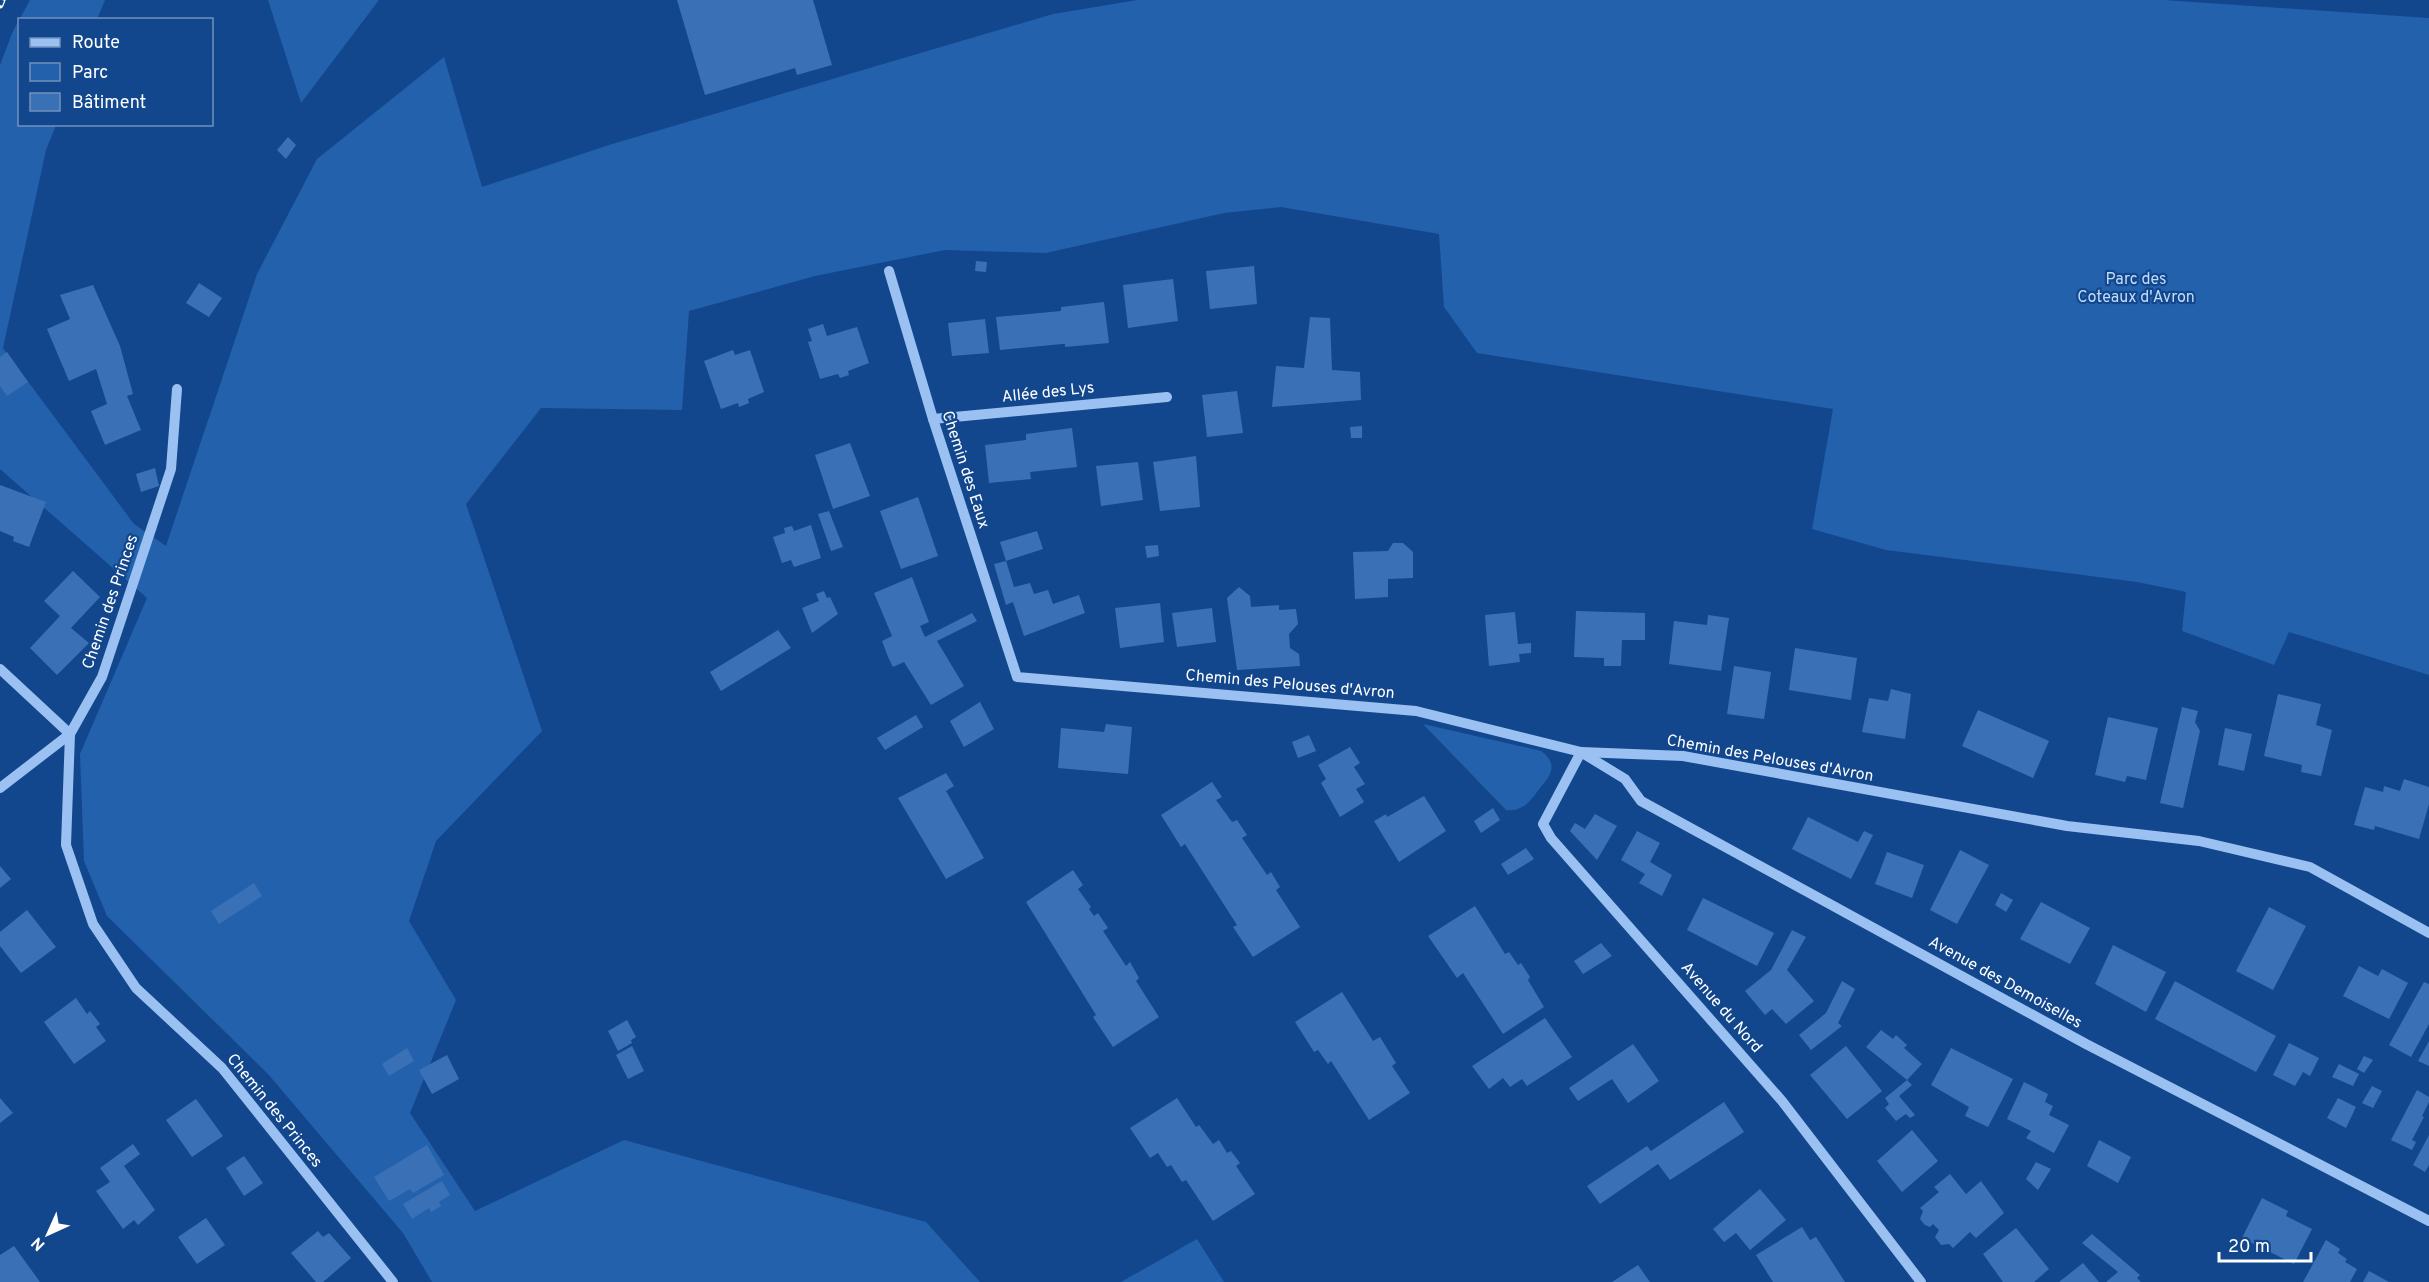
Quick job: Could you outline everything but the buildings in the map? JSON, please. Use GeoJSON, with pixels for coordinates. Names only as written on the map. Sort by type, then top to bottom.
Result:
{"type":"FeatureCollection","features":[{"type":"Feature","properties":{"kind":"street","name":"Chemin des Eaux"},"geometry":{"type":"LineString","coordinates":[[889,271],[933,420],[1017,678]]}},
{"type":"Feature","properties":{"kind":"street","name":"Chemin des Princes"},"geometry":{"type":"LineString","coordinates":[[177,389],[171,469],[102,677],[70,734],[66,845],[93,924],[136,988],[222,1068],[393,1282]]}},
{"type":"Feature","properties":{"kind":"street","name":"Allée des Lys"},"geometry":{"type":"LineString","coordinates":[[933,420],[1167,397]]}},
{"type":"Feature","properties":{"kind":"street"},"geometry":{"type":"LineString","coordinates":[[0,669],[70,734],[0,788]]}},
{"type":"Feature","properties":{"kind":"street","name":"Chemin des Pelouses d'Avron"},"geometry":{"type":"LineString","coordinates":[[1017,678],[1416,711],[1581,752],[1683,756],[2067,826],[2199,841],[2310,867],[2429,933]]}},
{"type":"Feature","properties":{"kind":"street","name":"Avenue des Demoiselles"},"geometry":{"type":"LineString","coordinates":[[1581,752],[1625,779],[1641,801],[2086,1044],[2429,1221]]}},
{"type":"Feature","properties":{"kind":"street","name":"Avenue du Nord"},"geometry":{"type":"LineString","coordinates":[[1581,752],[1543,824],[1551,838],[1782,1101],[1921,1282]]}},
{"type":"Feature","properties":{"kind":"green space","name":"Parc des Coteaux d'Avron"},"geometry":{"type":"Polygon","coordinates":[[[30,0],[105,0],[97,18],[20,18],[30,0]]]}},
{"type":"Feature","properties":{"kind":"green space"},"geometry":{"type":"Polygon","coordinates":[[[268,0],[379,0],[301,103],[268,0]]]}},
{"type":"Feature","properties":{"kind":"green space","name":"Parc des Coteaux d'Avron"},"geometry":{"type":"Polygon","coordinates":[[[1137,0],[2164,0],[2429,18],[2429,675],[2289,632],[2274,665],[2182,631],[2186,592],[2137,582],[1886,550],[1812,529],[1833,409],[1477,353],[1444,307],[1439,234],[1281,207],[1224,213],[1046,253],[945,250],[815,276],[689,311],[682,410],[541,408],[466,504],[542,731],[436,841],[409,921],[456,1000],[410,1113],[475,1211],[624,1140],[926,1222],[980,1282],[432,1282],[403,1233],[268,1074],[107,916],[84,861],[80,754],[147,598],[0,469],[0,65],[18,22],[18,126],[56,126],[46,150],[3,348],[134,524],[166,546],[257,274],[317,159],[444,57],[482,187],[609,145],[1053,14],[1137,0]]]}},
{"type":"Feature","properties":{"kind":"green space"},"geometry":{"type":"Polygon","coordinates":[[[1423,724],[1541,751],[1551,762],[1550,774],[1524,806],[1519,809],[1506,810],[1423,724]]]}},
{"type":"Feature","properties":{"kind":"green space"},"geometry":{"type":"Polygon","coordinates":[[[1197,1239],[1224,1282],[1121,1282],[1197,1239]]]}},
{"type":"Feature","properties":{"kind":"railway"},"geometry":{"type":"LineString","coordinates":[[0,5],[2,0]]}}]}
